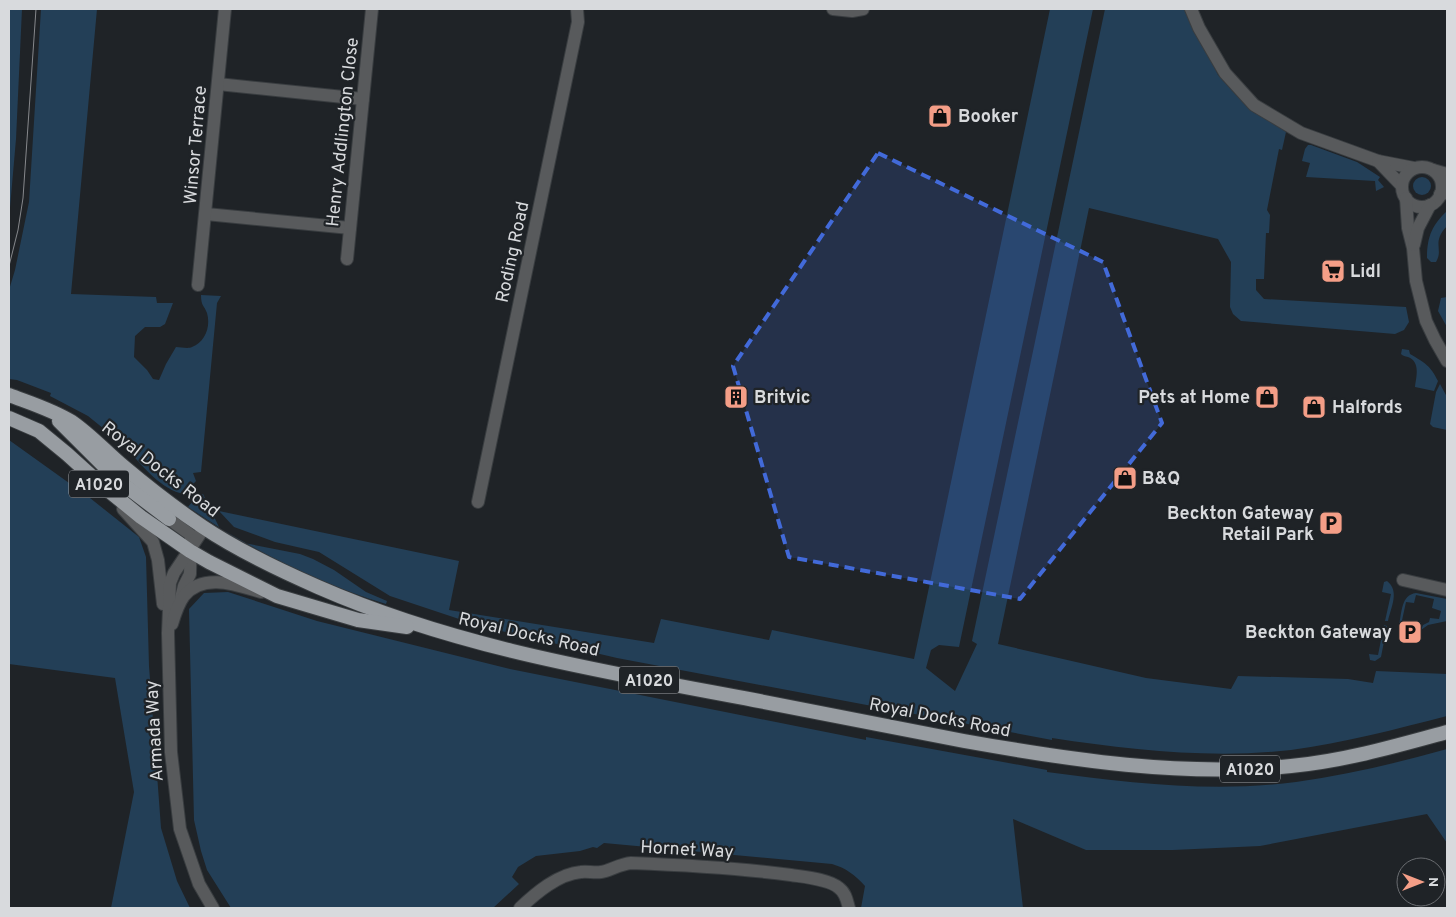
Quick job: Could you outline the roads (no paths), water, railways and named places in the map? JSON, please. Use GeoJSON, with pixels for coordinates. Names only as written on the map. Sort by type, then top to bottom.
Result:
{"type":"FeatureCollection","features":[{"type":"Feature","properties":{"kind":"highway","name":"Royal Docks Road"},"geometry":{"type":"LineString","coordinates":[[9,395],[48,410],[72,422],[124,467],[204,528],[255,557],[320,588],[430,630],[514,652],[869,723],[1049,755],[1148,767],[1196,769],[1292,766],[1395,747],[1447,732]]}},
{"type":"Feature","properties":{"kind":"highway"},"geometry":{"type":"LineString","coordinates":[[48,410],[119,481],[169,519]]}},
{"type":"Feature","properties":{"kind":"highway","name":"Royal Docks Road"},"geometry":{"type":"LineString","coordinates":[[9,418],[39,431],[141,517],[190,551],[277,596],[358,620],[430,630]]}},
{"type":"Feature","properties":{"kind":"street","name":"Winsor Terrace"},"geometry":{"type":"LineString","coordinates":[[198,285],[225,9]]}},
{"type":"Feature","properties":{"kind":"street","name":"Henry Addlington Close"},"geometry":{"type":"LineString","coordinates":[[347,259],[372,9]]}},
{"type":"Feature","properties":{"kind":"street","name":"Roding Road"},"geometry":{"type":"LineString","coordinates":[[478,502],[577,30],[578,9]]}},
{"type":"Feature","properties":{"kind":"street"},"geometry":{"type":"LineString","coordinates":[[833,9],[852,11],[863,9]]}},
{"type":"Feature","properties":{"kind":"street"},"geometry":{"type":"LineString","coordinates":[[1191,9],[1199,28],[1221,66],[1254,105],[1301,133],[1378,161],[1414,168],[1427,167],[1447,174]]}},
{"type":"Feature","properties":{"kind":"street"},"geometry":{"type":"LineString","coordinates":[[218,84],[363,99]]}},
{"type":"Feature","properties":{"kind":"street"},"geometry":{"type":"LineString","coordinates":[[1378,161],[1417,206],[1430,205]]}},
{"type":"Feature","properties":{"kind":"street"},"geometry":{"type":"LineString","coordinates":[[1414,168],[1408,172],[1404,179],[1404,192],[1416,281],[1426,321],[1447,361]]}},
{"type":"Feature","properties":{"kind":"street"},"geometry":{"type":"LineString","coordinates":[[1413,248],[1418,228],[1430,205],[1444,194],[1441,180],[1433,170]]}},
{"type":"Feature","properties":{"kind":"street"},"geometry":{"type":"LineString","coordinates":[[206,214],[350,228]]}},
{"type":"Feature","properties":{"kind":"street"},"geometry":{"type":"LineString","coordinates":[[98,482],[153,542],[158,560],[161,597],[168,633]]}},
{"type":"Feature","properties":{"kind":"street","name":"Armada Way"},"geometry":{"type":"LineString","coordinates":[[168,633],[190,574],[191,534],[169,519]]}},
{"type":"Feature","properties":{"kind":"street","name":"Armada Way"},"geometry":{"type":"LineString","coordinates":[[204,528],[174,573],[170,583],[168,633],[170,752],[180,829],[191,865],[212,908]]}},
{"type":"Feature","properties":{"kind":"street"},"geometry":{"type":"LineString","coordinates":[[1403,580],[1447,590]]}},
{"type":"Feature","properties":{"kind":"street"},"geometry":{"type":"LineString","coordinates":[[180,603],[190,590],[207,582],[228,583],[277,596]]}},
{"type":"Feature","properties":{"kind":"street","name":"Hornet Way"},"geometry":{"type":"LineString","coordinates":[[520,908],[540,891],[568,875],[580,872],[602,872],[620,864],[631,863],[733,869],[805,877],[839,887],[846,896],[849,908]]}},
{"type":"Feature","properties":{"kind":"tram line"},"geometry":{"type":"LineString","coordinates":[[9,266],[18,230],[23,198],[36,9]]}},
{"type":"Feature","properties":{"kind":"place","name":"Booker"},"geometry":{"type":"Point","coordinates":[940,116]}},
{"type":"Feature","properties":{"kind":"place","name":"Lidl"},"geometry":{"type":"Point","coordinates":[1333,271]}},
{"type":"Feature","properties":{"kind":"place","name":"Britvic"},"geometry":{"type":"Point","coordinates":[736,397]}},
{"type":"Feature","properties":{"kind":"place","name":"Pets at Home"},"geometry":{"type":"Point","coordinates":[1267,397]}},
{"type":"Feature","properties":{"kind":"place","name":"Halfords"},"geometry":{"type":"Point","coordinates":[1314,407]}},
{"type":"Feature","properties":{"kind":"place","name":"B&Q"},"geometry":{"type":"Point","coordinates":[1125,478]}},
{"type":"Feature","properties":{"kind":"place","name":"Beckton Gateway Retail Park"},"geometry":{"type":"Point","coordinates":[1331,523]}},
{"type":"Feature","properties":{"kind":"place","name":"Beckton Gateway"},"geometry":{"type":"Point","coordinates":[1410,632]}}]}
